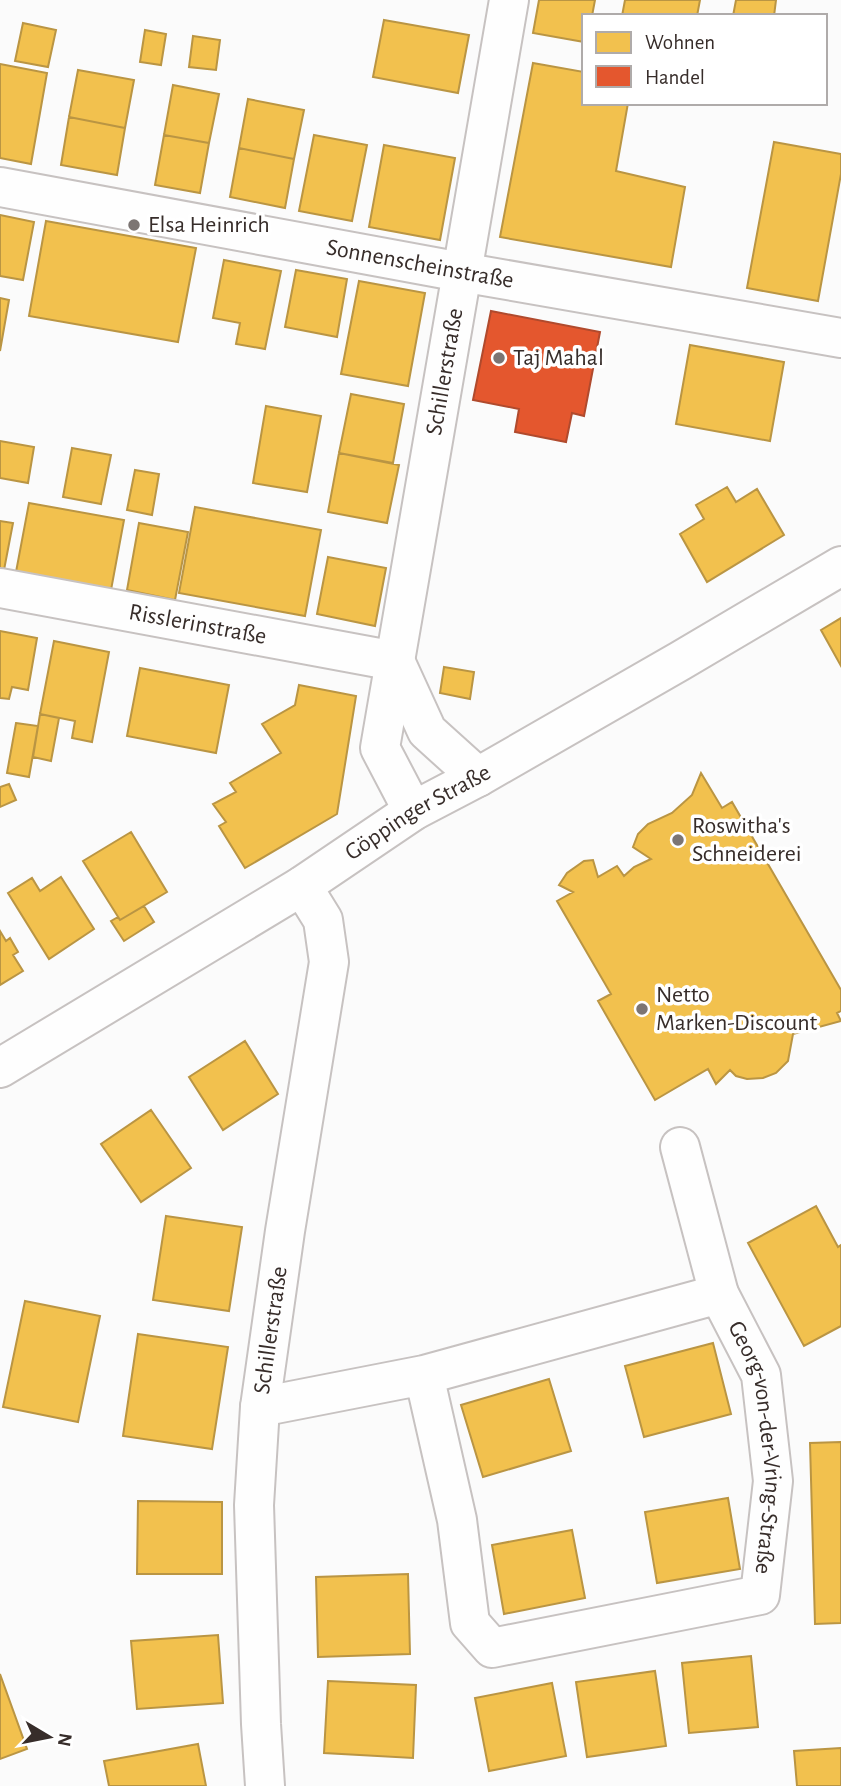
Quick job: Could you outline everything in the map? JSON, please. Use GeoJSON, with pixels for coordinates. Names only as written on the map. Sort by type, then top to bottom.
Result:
{"type":"FeatureCollection","features":[{"type":"Feature","properties":{"kind":"street","name":"Schillerstraße"},"geometry":{"type":"LineString","coordinates":[[413,811],[380,748],[509,0]]}},
{"type":"Feature","properties":{"kind":"street","name":"Sonnenscheinstraße"},"geometry":{"type":"LineString","coordinates":[[0,187],[461,272],[841,338]]}},
{"type":"Feature","properties":{"kind":"street","name":"Göppinger Straße"},"geometry":{"type":"LineString","coordinates":[[0,1068],[302,886],[413,811],[680,662],[841,566]]}},
{"type":"Feature","properties":{"kind":"street","name":"Risslerinstraße"},"geometry":{"type":"LineString","coordinates":[[0,588],[395,662]]}},
{"type":"Feature","properties":{"kind":"street"},"geometry":{"type":"LineString","coordinates":[[395,662],[427,731],[478,777]]}},
{"type":"Feature","properties":{"kind":"street","name":"Schillerstraße"},"geometry":{"type":"LineString","coordinates":[[265,1786],[254,1505],[260,1406],[285,1231],[329,962],[323,920],[302,886]]}},
{"type":"Feature","properties":{"kind":"street","name":"Georg-von-der-Vring-Straße"},"geometry":{"type":"LineString","coordinates":[[424,1375],[457,1520],[470,1623],[492,1648],[760,1595],[773,1481],[761,1376],[719,1294],[680,1147]]}},
{"type":"Feature","properties":{"kind":"street","name":"Georg-von-der-Vring-Straße"},"geometry":{"type":"LineString","coordinates":[[260,1406],[424,1375],[719,1294]]}},
{"type":"Feature","properties":{"kind":"building: Wohnen"},"geometry":{"type":"Polygon","coordinates":[[[539,0],[595,0],[592,14],[582,14],[582,42],[533,33],[539,0]]]}},
{"type":"Feature","properties":{"kind":"building: Wohnen"},"geometry":{"type":"Polygon","coordinates":[[[625,0],[700,0],[697,14],[622,14],[625,0]]]}},
{"type":"Feature","properties":{"kind":"building: Wohnen"},"geometry":{"type":"Polygon","coordinates":[[[736,0],[776,0],[774,14],[733,14],[736,0]]]}},
{"type":"Feature","properties":{"kind":"building: Wohnen"},"geometry":{"type":"Polygon","coordinates":[[[384,20],[469,35],[458,93],[373,77],[384,20]]]}},
{"type":"Feature","properties":{"kind":"building: Wohnen"},"geometry":{"type":"Polygon","coordinates":[[[23,23],[56,30],[48,67],[15,61],[23,23]]]}},
{"type":"Feature","properties":{"kind":"building: Wohnen"},"geometry":{"type":"Polygon","coordinates":[[[145,30],[166,34],[161,65],[140,62],[145,30]]]}},
{"type":"Feature","properties":{"kind":"building: Wohnen"},"geometry":{"type":"Polygon","coordinates":[[[193,36],[220,40],[216,70],[189,67],[193,36]]]}},
{"type":"Feature","properties":{"kind":"building: Wohnen"},"geometry":{"type":"Polygon","coordinates":[[[533,63],[582,72],[582,105],[628,105],[616,171],[685,187],[671,267],[500,237],[533,63]]]}},
{"type":"Feature","properties":{"kind":"building: Wohnen"},"geometry":{"type":"Polygon","coordinates":[[[0,64],[47,73],[31,164],[0,158],[0,64]]]}},
{"type":"Feature","properties":{"kind":"building: Wohnen"},"geometry":{"type":"Polygon","coordinates":[[[78,70],[134,80],[125,128],[69,117],[78,70]]]}},
{"type":"Feature","properties":{"kind":"building: Wohnen"},"geometry":{"type":"Polygon","coordinates":[[[173,85],[219,94],[209,143],[164,135],[173,85]]]}},
{"type":"Feature","properties":{"kind":"building: Wohnen"},"geometry":{"type":"Polygon","coordinates":[[[248,99],[304,110],[294,159],[239,148],[248,99]]]}},
{"type":"Feature","properties":{"kind":"building: Wohnen"},"geometry":{"type":"Polygon","coordinates":[[[69,117],[125,128],[117,175],[61,165],[69,117]]]}},
{"type":"Feature","properties":{"kind":"building: Wohnen"},"geometry":{"type":"Polygon","coordinates":[[[164,135],[209,143],[200,193],[155,185],[164,135]]]}},
{"type":"Feature","properties":{"kind":"building: Wohnen"},"geometry":{"type":"Polygon","coordinates":[[[314,135],[367,145],[352,221],[299,211],[314,135]]]}},
{"type":"Feature","properties":{"kind":"building: Wohnen"},"geometry":{"type":"Polygon","coordinates":[[[774,142],[841,154],[841,174],[818,301],[747,288],[774,142]]]}},
{"type":"Feature","properties":{"kind":"building: Wohnen"},"geometry":{"type":"Polygon","coordinates":[[[384,145],[455,158],[440,240],[369,227],[384,145]]]}},
{"type":"Feature","properties":{"kind":"building: Wohnen"},"geometry":{"type":"Polygon","coordinates":[[[239,148],[294,159],[285,208],[230,197],[239,148]]]}},
{"type":"Feature","properties":{"kind":"building: Wohnen"},"geometry":{"type":"Polygon","coordinates":[[[0,215],[34,222],[23,280],[0,276],[0,215]]]}},
{"type":"Feature","properties":{"kind":"building: Wohnen"},"geometry":{"type":"Polygon","coordinates":[[[46,221],[196,248],[178,342],[29,316],[46,221]]]}},
{"type":"Feature","properties":{"kind":"building: Wohnen"},"geometry":{"type":"Polygon","coordinates":[[[224,260],[281,271],[265,349],[236,344],[240,323],[213,318],[224,260]]]}},
{"type":"Feature","properties":{"kind":"building: Wohnen"},"geometry":{"type":"Polygon","coordinates":[[[296,270],[347,279],[337,337],[285,327],[296,270]]]}},
{"type":"Feature","properties":{"kind":"building: Wohnen"},"geometry":{"type":"Polygon","coordinates":[[[359,281],[425,293],[408,386],[341,374],[359,281]]]}},
{"type":"Feature","properties":{"kind":"building: Wohnen"},"geometry":{"type":"Polygon","coordinates":[[[0,298],[9,300],[0,351],[0,298]]]}},
{"type":"Feature","properties":{"kind":"building: Wohnen"},"geometry":{"type":"Polygon","coordinates":[[[690,345],[784,362],[770,441],[676,424],[690,345]]]}},
{"type":"Feature","properties":{"kind":"building: Wohnen"},"geometry":{"type":"Polygon","coordinates":[[[351,394],[404,404],[393,463],[339,453],[351,394]]]}},
{"type":"Feature","properties":{"kind":"building: Wohnen"},"geometry":{"type":"Polygon","coordinates":[[[266,406],[321,416],[307,492],[253,483],[266,406]]]}},
{"type":"Feature","properties":{"kind":"building: Wohnen"},"geometry":{"type":"Polygon","coordinates":[[[0,441],[34,447],[28,483],[0,478],[0,441]]]}},
{"type":"Feature","properties":{"kind":"building: Wohnen"},"geometry":{"type":"Polygon","coordinates":[[[72,448],[111,455],[101,504],[63,497],[72,448]]]}},
{"type":"Feature","properties":{"kind":"building: Wohnen"},"geometry":{"type":"Polygon","coordinates":[[[339,453],[399,465],[387,523],[328,512],[339,453]]]}},
{"type":"Feature","properties":{"kind":"building: Wohnen"},"geometry":{"type":"Polygon","coordinates":[[[135,470],[159,474],[152,515],[127,510],[135,470]]]}},
{"type":"Feature","properties":{"kind":"building: Wohnen"},"geometry":{"type":"Polygon","coordinates":[[[727,487],[736,502],[757,489],[784,535],[707,582],[680,534],[704,519],[696,505],[727,487]]]}},
{"type":"Feature","properties":{"kind":"building: Wohnen"},"geometry":{"type":"Polygon","coordinates":[[[29,503],[124,520],[111,590],[16,572],[29,503]]]}},
{"type":"Feature","properties":{"kind":"building: Wohnen"},"geometry":{"type":"Polygon","coordinates":[[[195,507],[321,530],[305,616],[179,593],[195,507]]]}},
{"type":"Feature","properties":{"kind":"building: Wohnen"},"geometry":{"type":"Polygon","coordinates":[[[0,521],[13,523],[4,570],[0,570],[0,521]]]}},
{"type":"Feature","properties":{"kind":"building: Wohnen"},"geometry":{"type":"Polygon","coordinates":[[[139,523],[188,532],[175,600],[127,590],[139,523]]]}},
{"type":"Feature","properties":{"kind":"building: Wohnen"},"geometry":{"type":"Polygon","coordinates":[[[328,557],[386,568],[375,626],[317,614],[328,557]]]}},
{"type":"Feature","properties":{"kind":"building: Wohnen"},"geometry":{"type":"Polygon","coordinates":[[[841,618],[841,666],[821,630],[841,618]]]}},
{"type":"Feature","properties":{"kind":"building: Wohnen"},"geometry":{"type":"Polygon","coordinates":[[[0,631],[37,638],[28,690],[12,687],[9,699],[0,698],[0,631]]]}},
{"type":"Feature","properties":{"kind":"building: Wohnen"},"geometry":{"type":"Polygon","coordinates":[[[54,641],[109,652],[92,742],[72,738],[75,721],[40,714],[54,641]]]}},
{"type":"Feature","properties":{"kind":"building: Wohnen"},"geometry":{"type":"Polygon","coordinates":[[[444,667],[474,672],[470,699],[440,693],[444,667]]]}},
{"type":"Feature","properties":{"kind":"building: Wohnen"},"geometry":{"type":"Polygon","coordinates":[[[140,668],[229,685],[216,753],[127,736],[140,668]]]}},
{"type":"Feature","properties":{"kind":"building: Wohnen"},"geometry":{"type":"Polygon","coordinates":[[[299,685],[356,696],[337,814],[245,868],[219,826],[226,822],[213,804],[236,792],[230,783],[281,753],[262,724],[295,705],[299,685]]]}},
{"type":"Feature","properties":{"kind":"building: Wohnen"},"geometry":{"type":"Polygon","coordinates":[[[40,714],[59,718],[51,761],[33,757],[40,714]]]}},
{"type":"Feature","properties":{"kind":"building: Wohnen"},"geometry":{"type":"Polygon","coordinates":[[[16,723],[38,726],[29,777],[7,773],[16,723]]]}},
{"type":"Feature","properties":{"kind":"building: Wohnen"},"geometry":{"type":"Polygon","coordinates":[[[701,773],[722,808],[732,802],[841,990],[841,1011],[837,1013],[841,1021],[793,1034],[788,1061],[776,1073],[763,1078],[747,1079],[736,1076],[730,1070],[716,1084],[708,1069],[655,1100],[598,1001],[611,994],[557,901],[573,892],[559,885],[567,873],[584,861],[593,860],[598,877],[617,866],[624,876],[634,867],[651,859],[633,847],[638,834],[648,824],[672,813],[692,795],[701,773]]]}},
{"type":"Feature","properties":{"kind":"building: Wohnen"},"geometry":{"type":"Polygon","coordinates":[[[9,784],[16,800],[0,807],[0,787],[9,784]]]}},
{"type":"Feature","properties":{"kind":"building: Wohnen"},"geometry":{"type":"Polygon","coordinates":[[[131,832],[167,892],[120,920],[83,861],[131,832]]]}},
{"type":"Feature","properties":{"kind":"building: Wohnen"},"geometry":{"type":"Polygon","coordinates":[[[61,877],[94,929],[49,959],[8,893],[32,878],[40,891],[61,877]]]}},
{"type":"Feature","properties":{"kind":"building: Wohnen"},"geometry":{"type":"Polygon","coordinates":[[[144,906],[154,922],[124,941],[111,921],[118,917],[120,920],[144,906]]]}},
{"type":"Feature","properties":{"kind":"building: Wohnen"},"geometry":{"type":"Polygon","coordinates":[[[0,931],[6,941],[10,938],[18,952],[13,955],[23,971],[0,985],[0,931]]]}},
{"type":"Feature","properties":{"kind":"building: Wohnen"},"geometry":{"type":"Polygon","coordinates":[[[245,1041],[278,1094],[223,1130],[189,1077],[245,1041]]]}},
{"type":"Feature","properties":{"kind":"building: Wohnen"},"geometry":{"type":"Polygon","coordinates":[[[151,1110],[191,1168],[141,1202],[101,1144],[151,1110]]]}},
{"type":"Feature","properties":{"kind":"building: Wohnen"},"geometry":{"type":"Polygon","coordinates":[[[816,1206],[838,1247],[841,1245],[841,1326],[804,1346],[748,1243],[816,1206]]]}},
{"type":"Feature","properties":{"kind":"building: Wohnen"},"geometry":{"type":"Polygon","coordinates":[[[166,1216],[242,1227],[229,1311],[153,1300],[166,1216]]]}},
{"type":"Feature","properties":{"kind":"building: Wohnen"},"geometry":{"type":"Polygon","coordinates":[[[25,1301],[100,1316],[78,1422],[3,1407],[25,1301]]]}},
{"type":"Feature","properties":{"kind":"building: Wohnen"},"geometry":{"type":"Polygon","coordinates":[[[138,1334],[228,1347],[212,1449],[123,1436],[138,1334]]]}},
{"type":"Feature","properties":{"kind":"building: Wohnen"},"geometry":{"type":"Polygon","coordinates":[[[713,1343],[731,1414],[644,1437],[625,1366],[713,1343]]]}},
{"type":"Feature","properties":{"kind":"building: Wohnen"},"geometry":{"type":"Polygon","coordinates":[[[549,1379],[571,1451],[483,1477],[461,1405],[549,1379]]]}},
{"type":"Feature","properties":{"kind":"building: Wohnen"},"geometry":{"type":"Polygon","coordinates":[[[841,1442],[841,1623],[815,1624],[810,1443],[841,1442]]]}},
{"type":"Feature","properties":{"kind":"building: Wohnen"},"geometry":{"type":"Polygon","coordinates":[[[728,1498],[740,1569],[657,1583],[645,1512],[728,1498]]]}},
{"type":"Feature","properties":{"kind":"building: Wohnen"},"geometry":{"type":"Polygon","coordinates":[[[138,1501],[222,1502],[222,1574],[137,1574],[138,1501]]]}},
{"type":"Feature","properties":{"kind":"building: Wohnen"},"geometry":{"type":"Polygon","coordinates":[[[572,1530],[585,1598],[504,1614],[492,1545],[572,1530]]]}},
{"type":"Feature","properties":{"kind":"building: Wohnen"},"geometry":{"type":"Polygon","coordinates":[[[408,1574],[410,1654],[318,1657],[316,1577],[408,1574]]]}},
{"type":"Feature","properties":{"kind":"building: Wohnen"},"geometry":{"type":"Polygon","coordinates":[[[218,1635],[223,1703],[137,1709],[131,1641],[218,1635]]]}},
{"type":"Feature","properties":{"kind":"building: Wohnen"},"geometry":{"type":"Polygon","coordinates":[[[751,1656],[758,1727],[689,1733],[682,1663],[751,1656]]]}},
{"type":"Feature","properties":{"kind":"building: Wohnen"},"geometry":{"type":"Polygon","coordinates":[[[655,1671],[666,1746],[587,1757],[576,1682],[655,1671]]]}},
{"type":"Feature","properties":{"kind":"building: Wohnen"},"geometry":{"type":"Polygon","coordinates":[[[0,1674],[27,1749],[0,1759],[0,1674]]]}},
{"type":"Feature","properties":{"kind":"building: Wohnen"},"geometry":{"type":"Polygon","coordinates":[[[328,1681],[416,1685],[413,1758],[324,1753],[328,1681]]]}},
{"type":"Feature","properties":{"kind":"building: Wohnen"},"geometry":{"type":"Polygon","coordinates":[[[552,1683],[566,1756],[489,1771],[475,1698],[552,1683]]]}},
{"type":"Feature","properties":{"kind":"building: Wohnen"},"geometry":{"type":"Polygon","coordinates":[[[198,1744],[206,1786],[109,1786],[104,1761],[198,1744]]]}},
{"type":"Feature","properties":{"kind":"building: Wohnen"},"geometry":{"type":"Polygon","coordinates":[[[841,1748],[841,1786],[797,1786],[794,1751],[841,1748]]]}},
{"type":"Feature","properties":{"kind":"building: Handel"},"geometry":{"type":"Polygon","coordinates":[[[491,311],[600,332],[584,416],[572,413],[566,442],[515,432],[519,409],[473,400],[491,311]]]}},
{"type":"Feature","properties":{"kind":"place","name":"Elsa Heinrich"},"geometry":{"type":"Point","coordinates":[134,225]}},
{"type":"Feature","properties":{"kind":"place","name":"Taj Mahal"},"geometry":{"type":"Point","coordinates":[499,358]}},
{"type":"Feature","properties":{"kind":"place","name":"Roswitha's Schneiderei"},"geometry":{"type":"Point","coordinates":[678,840]}},
{"type":"Feature","properties":{"kind":"place","name":"Netto Marken-Discount"},"geometry":{"type":"Point","coordinates":[642,1009]}}]}
